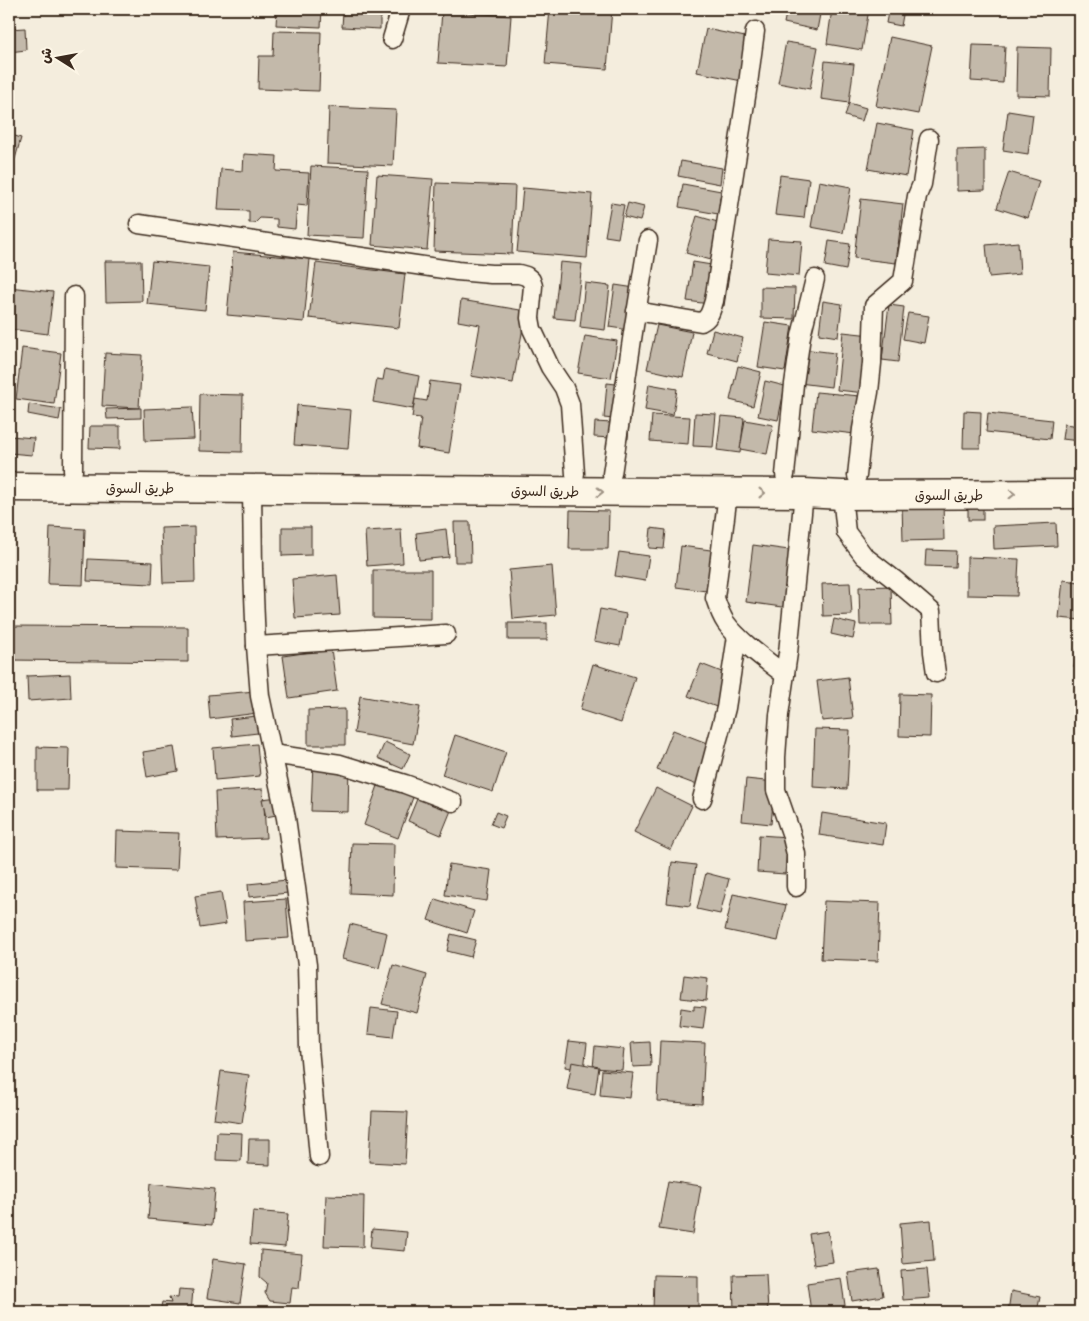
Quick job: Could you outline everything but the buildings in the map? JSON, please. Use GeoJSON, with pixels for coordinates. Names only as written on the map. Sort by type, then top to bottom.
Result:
{"type":"FeatureCollection","features":[{"type":"Feature","properties":{"kind":"main road","name":"طريق السوق"},"geometry":{"type":"LineString","coordinates":[[9,470],[612,474],[794,484],[1080,494]]}},
{"type":"Feature","properties":{"kind":"main road","name":"طريق السوق"},"geometry":{"type":"LineString","coordinates":[[849,485],[1080,477]]}},
{"type":"Feature","properties":{"kind":"main road","name":"طريق السوق"},"geometry":{"type":"LineString","coordinates":[[9,487],[728,493],[794,484]]}},
{"type":"Feature","properties":{"kind":"street"},"geometry":{"type":"LineString","coordinates":[[392,39],[401,9]]}},
{"type":"Feature","properties":{"kind":"street"},"geometry":{"type":"LineString","coordinates":[[636,311],[701,322],[706,320],[710,314],[714,301],[755,31]]}},
{"type":"Feature","properties":{"kind":"street"},"geometry":{"type":"LineString","coordinates":[[930,139],[922,184],[917,196],[903,281],[874,306],[869,392],[849,485],[846,532],[864,556],[930,611],[936,673]]}},
{"type":"Feature","properties":{"kind":"street"},"geometry":{"type":"LineString","coordinates":[[139,224],[457,271],[491,274],[510,273],[526,276],[531,280],[533,286],[530,318],[532,329],[550,367],[564,388],[570,404],[575,474]]}},
{"type":"Feature","properties":{"kind":"street"},"geometry":{"type":"LineString","coordinates":[[612,474],[648,240]]}},
{"type":"Feature","properties":{"kind":"street"},"geometry":{"type":"LineString","coordinates":[[796,887],[796,854],[776,790],[776,758],[778,715],[785,675],[794,484],[794,384],[798,355],[815,279]]}},
{"type":"Feature","properties":{"kind":"street"},"geometry":{"type":"LineString","coordinates":[[73,471],[74,296]]}},
{"type":"Feature","properties":{"kind":"street"},"geometry":{"type":"LineString","coordinates":[[252,488],[253,569],[260,696],[286,818],[307,964],[308,1048],[319,1157]]}},
{"type":"Feature","properties":{"kind":"street"},"geometry":{"type":"LineString","coordinates":[[728,493],[715,598],[720,614],[737,636],[785,675]]}},
{"type":"Feature","properties":{"kind":"street"},"geometry":{"type":"LineString","coordinates":[[256,646],[446,634]]}},
{"type":"Feature","properties":{"kind":"street"},"geometry":{"type":"LineString","coordinates":[[702,799],[726,708],[737,636]]}},
{"type":"Feature","properties":{"kind":"street"},"geometry":{"type":"LineString","coordinates":[[272,754],[340,764],[405,784],[452,802]]}}]}
